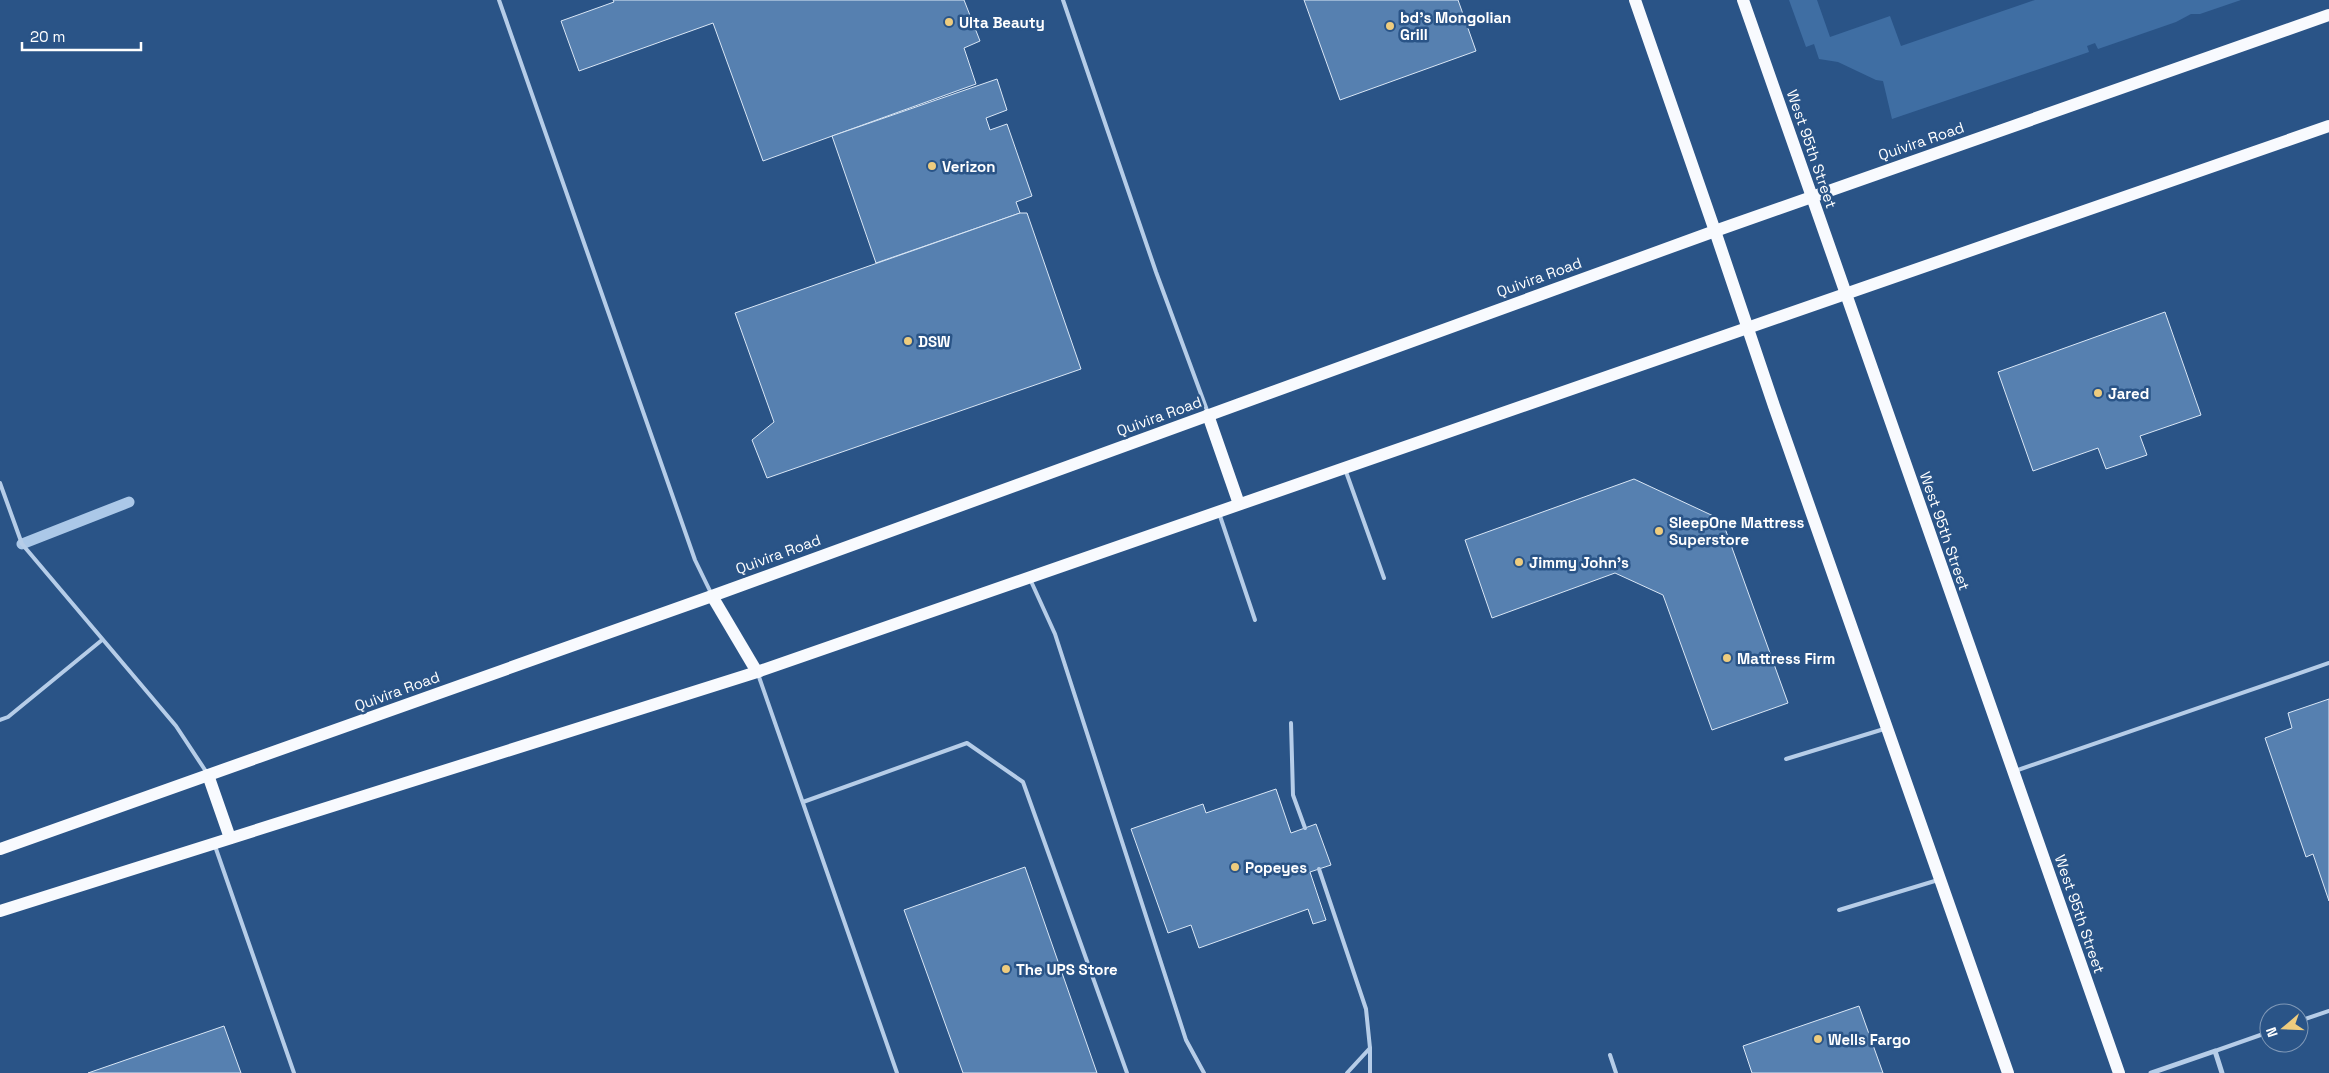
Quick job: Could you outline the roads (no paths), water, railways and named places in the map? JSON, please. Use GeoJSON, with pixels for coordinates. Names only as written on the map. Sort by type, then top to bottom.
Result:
{"type":"FeatureCollection","features":[{"type":"Feature","properties":{"kind":"main road"},"geometry":{"type":"LineString","coordinates":[[1635,0],[1747,327],[2008,1073]]}},
{"type":"Feature","properties":{"kind":"main road","name":"West 95th Street"},"geometry":{"type":"LineString","coordinates":[[1743,0],[2119,1073]]}},
{"type":"Feature","properties":{"kind":"main road","name":"Quivira Road"},"geometry":{"type":"LineString","coordinates":[[0,849],[712,596],[1715,231],[2329,15]]}},
{"type":"Feature","properties":{"kind":"main road"},"geometry":{"type":"LineString","coordinates":[[0,911],[757,672],[2329,126]]}},
{"type":"Feature","properties":{"kind":"main road"},"geometry":{"type":"LineString","coordinates":[[1208,415],[1239,504]]}},
{"type":"Feature","properties":{"kind":"main road"},"geometry":{"type":"LineString","coordinates":[[712,596],[757,672]]}},
{"type":"Feature","properties":{"kind":"main road"},"geometry":{"type":"LineString","coordinates":[[208,775],[230,838]]}},
{"type":"Feature","properties":{"kind":"street"},"geometry":{"type":"LineString","coordinates":[[2151,1073],[2215,1051],[2222,1073]]}},
{"type":"Feature","properties":{"kind":"lane"},"geometry":{"type":"LineString","coordinates":[[498,0],[695,560],[712,596]]}},
{"type":"Feature","properties":{"kind":"lane"},"geometry":{"type":"LineString","coordinates":[[1063,0],[1156,272],[1208,415]]}},
{"type":"Feature","properties":{"kind":"lane"},"geometry":{"type":"LineString","coordinates":[[1345,467],[1384,578]]}},
{"type":"Feature","properties":{"kind":"lane"},"geometry":{"type":"LineString","coordinates":[[0,483],[22,544],[176,726],[208,775]]}},
{"type":"Feature","properties":{"kind":"lane"},"geometry":{"type":"LineString","coordinates":[[1218,511],[1255,620]]}},
{"type":"Feature","properties":{"kind":"lane"},"geometry":{"type":"LineString","coordinates":[[1029,577],[1055,634],[1186,1040],[1204,1073]]}},
{"type":"Feature","properties":{"kind":"lane"},"geometry":{"type":"LineString","coordinates":[[0,720],[8,717],[102,640]]}},
{"type":"Feature","properties":{"kind":"lane"},"geometry":{"type":"LineString","coordinates":[[2013,772],[2329,663]]}},
{"type":"Feature","properties":{"kind":"lane"},"geometry":{"type":"LineString","coordinates":[[757,672],[897,1073]]}},
{"type":"Feature","properties":{"kind":"lane"},"geometry":{"type":"LineString","coordinates":[[1291,723],[1293,795],[1305,828]]}},
{"type":"Feature","properties":{"kind":"lane"},"geometry":{"type":"LineString","coordinates":[[1786,759],[1888,728]]}},
{"type":"Feature","properties":{"kind":"lane"},"geometry":{"type":"LineString","coordinates":[[803,802],[967,743],[1023,782],[1127,1073]]}},
{"type":"Feature","properties":{"kind":"lane"},"geometry":{"type":"LineString","coordinates":[[214,843],[294,1073]]}},
{"type":"Feature","properties":{"kind":"lane"},"geometry":{"type":"LineString","coordinates":[[1320,869],[1366,1009],[1370,1048],[1370,1073]]}},
{"type":"Feature","properties":{"kind":"lane"},"geometry":{"type":"LineString","coordinates":[[1840,910],[1941,879]]}},
{"type":"Feature","properties":{"kind":"lane"},"geometry":{"type":"LineString","coordinates":[[2309,1018],[2329,1011]]}},
{"type":"Feature","properties":{"kind":"lane"},"geometry":{"type":"LineString","coordinates":[[2215,1051],[2259,1036]]}},
{"type":"Feature","properties":{"kind":"lane"},"geometry":{"type":"LineString","coordinates":[[1347,1073],[1370,1048]]}},
{"type":"Feature","properties":{"kind":"lane"},"geometry":{"type":"LineString","coordinates":[[1610,1055],[1616,1073]]}},
{"type":"Feature","properties":{"kind":"waterway"},"geometry":{"type":"LineString","coordinates":[[22,544],[129,502]]}},
{"type":"Feature","properties":{"kind":"place","name":"Ulta Beauty"},"geometry":{"type":"Point","coordinates":[949,22]}},
{"type":"Feature","properties":{"kind":"place","name":"bd's Mongolian Grill"},"geometry":{"type":"Point","coordinates":[1390,26]}},
{"type":"Feature","properties":{"kind":"place","name":"Verizon"},"geometry":{"type":"Point","coordinates":[932,166]}},
{"type":"Feature","properties":{"kind":"place","name":"DSW"},"geometry":{"type":"Point","coordinates":[908,341]}},
{"type":"Feature","properties":{"kind":"place","name":"Jared"},"geometry":{"type":"Point","coordinates":[2098,393]}},
{"type":"Feature","properties":{"kind":"place","name":"SleepOne Mattress Superstore"},"geometry":{"type":"Point","coordinates":[1659,531]}},
{"type":"Feature","properties":{"kind":"place","name":"Jimmy John's"},"geometry":{"type":"Point","coordinates":[1519,562]}},
{"type":"Feature","properties":{"kind":"place","name":"Mattress Firm"},"geometry":{"type":"Point","coordinates":[1727,658]}},
{"type":"Feature","properties":{"kind":"place","name":"Popeyes"},"geometry":{"type":"Point","coordinates":[1235,867]}},
{"type":"Feature","properties":{"kind":"place","name":"The UPS Store"},"geometry":{"type":"Point","coordinates":[1006,969]}},
{"type":"Feature","properties":{"kind":"place","name":"Wells Fargo"},"geometry":{"type":"Point","coordinates":[1818,1039]}}]}
